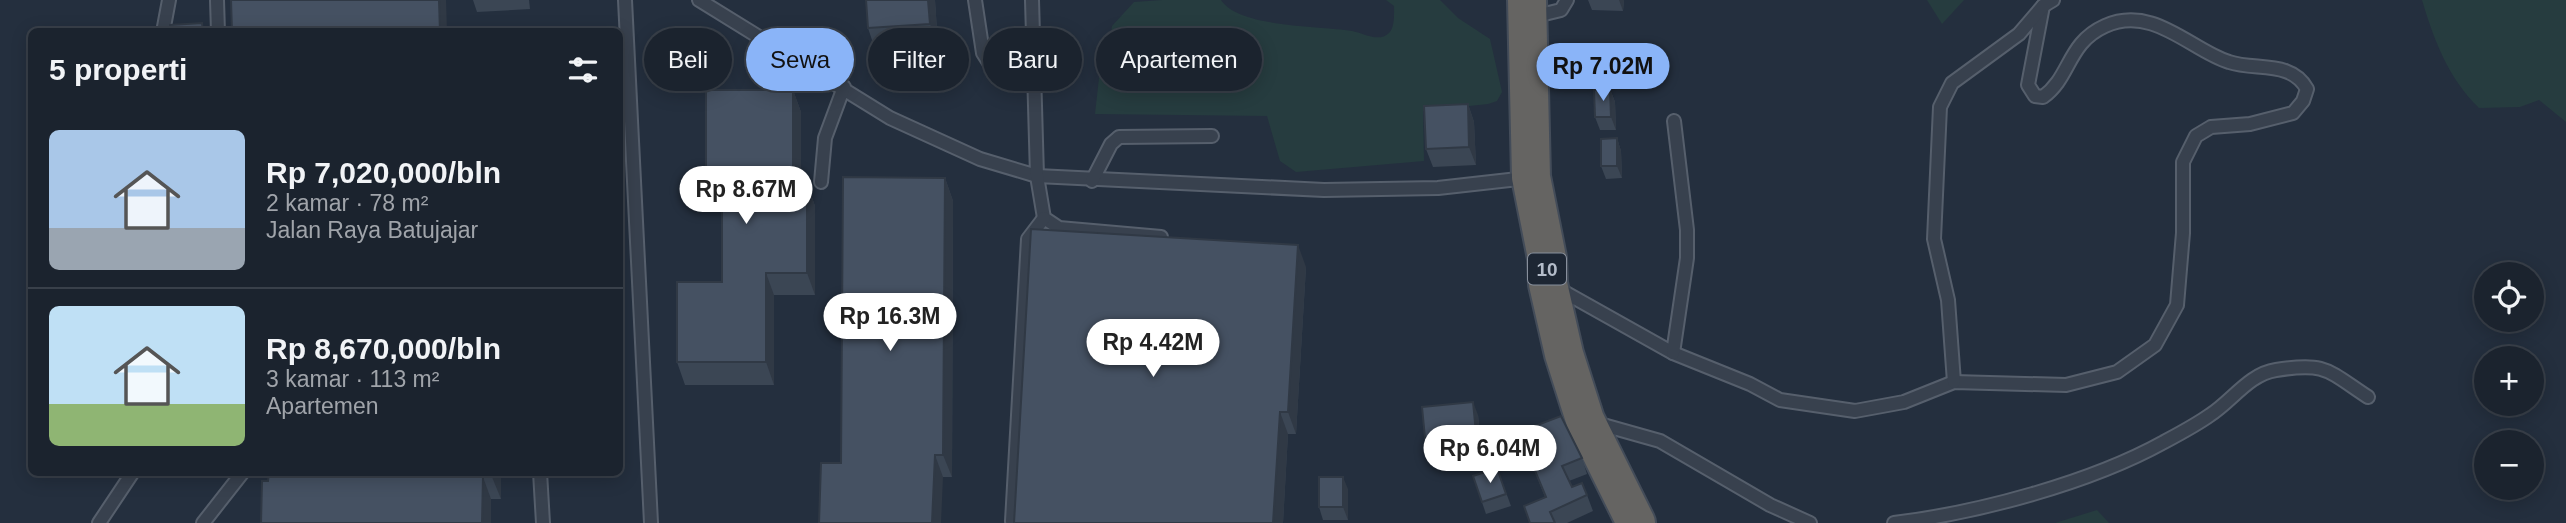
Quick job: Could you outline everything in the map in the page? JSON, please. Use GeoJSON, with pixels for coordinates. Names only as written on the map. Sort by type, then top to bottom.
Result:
{"type":"FeatureCollection","features":[{"type":"Feature","properties":{"kind":"highway","name":"10"},"geometry":{"type":"LineString","coordinates":[[1528,9],[1531,177],[1547,258],[1548,284],[1564,354],[1585,420],[1636,523]]}},
{"type":"Feature","properties":{"kind":"lane"},"geometry":{"type":"LineString","coordinates":[[164,28],[169,0]]}},
{"type":"Feature","properties":{"kind":"lane"},"geometry":{"type":"LineString","coordinates":[[218,0],[218,28]]}},
{"type":"Feature","properties":{"kind":"lane"},"geometry":{"type":"LineString","coordinates":[[625,0],[651,523]]}},
{"type":"Feature","properties":{"kind":"lane"},"geometry":{"type":"LineString","coordinates":[[699,0],[746,28]]}},
{"type":"Feature","properties":{"kind":"lane"},"geometry":{"type":"LineString","coordinates":[[975,0],[983,52]]}},
{"type":"Feature","properties":{"kind":"lane"},"geometry":{"type":"LineString","coordinates":[[1012,521],[1028,239],[1044,218],[1037,176],[1032,0]]}},
{"type":"Feature","properties":{"kind":"lane"},"geometry":{"type":"LineString","coordinates":[[1528,9],[1561,10],[1567,0]]}},
{"type":"Feature","properties":{"kind":"lane"},"geometry":{"type":"LineString","coordinates":[[1954,382],[1948,300],[1934,239],[1940,107],[1952,83],[2019,34],[2048,3]]}},
{"type":"Feature","properties":{"kind":"lane"},"geometry":{"type":"LineString","coordinates":[[1548,284],[1589,304],[1673,354],[1713,368],[1780,400],[1855,411],[1904,402],[1954,382],[2066,385],[2118,372],[2155,345],[2177,305],[2183,233],[2183,162],[2196,136],[2211,127],[2250,124],[2294,113],[2303,101],[2306,89],[2301,78],[2285,70],[2228,62],[2182,36],[2141,21],[2106,25],[2078,44],[2052,90],[2043,97],[2035,96],[2028,85],[2048,3]]}},
{"type":"Feature","properties":{"kind":"lane"},"geometry":{"type":"LineString","coordinates":[[821,182],[825,138],[843,91]]}},
{"type":"Feature","properties":{"kind":"lane"},"geometry":{"type":"LineString","coordinates":[[850,91],[891,118],[980,159],[1037,176],[1092,181],[1324,190],[1438,188],[1531,177]]}},
{"type":"Feature","properties":{"kind":"lane"},"geometry":{"type":"LineString","coordinates":[[1673,354],[1687,258],[1687,230],[1674,121]]}},
{"type":"Feature","properties":{"kind":"lane"},"geometry":{"type":"LineString","coordinates":[[1092,181],[1111,144],[1119,137],[1212,136]]}},
{"type":"Feature","properties":{"kind":"lane"},"geometry":{"type":"LineString","coordinates":[[1044,218],[1059,228],[1175,239]]}},
{"type":"Feature","properties":{"kind":"lane"},"geometry":{"type":"LineString","coordinates":[[1894,523],[1941,517],[2076,479],[2161,444],[2212,414],[2249,382],[2272,371],[2321,366],[2368,397]]}},
{"type":"Feature","properties":{"kind":"lane"},"geometry":{"type":"LineString","coordinates":[[1585,420],[1660,441],[1770,505],[1810,523]]}},
{"type":"Feature","properties":{"kind":"lane"},"geometry":{"type":"LineString","coordinates":[[99,523],[130,476]]}},
{"type":"Feature","properties":{"kind":"lane"},"geometry":{"type":"LineString","coordinates":[[203,523],[240,476]]}},
{"type":"Feature","properties":{"kind":"lane"},"geometry":{"type":"LineString","coordinates":[[540,476],[543,523]]}},
{"type":"Feature","properties":{"kind":"green space"},"geometry":{"type":"Polygon","coordinates":[[[1221,0],[1231,9],[1262,21],[1381,37],[1389,33],[1394,20],[1394,6],[1386,0],[1440,0],[1458,18],[1490,39],[1502,92],[1497,101],[1488,104],[1423,111],[1424,161],[1296,172],[1280,161],[1267,116],[1095,114],[1098,91],[1262,91],[1262,28],[1112,28],[1134,2],[1221,0]]]}},
{"type":"Feature","properties":{"kind":"green space"},"geometry":{"type":"Polygon","coordinates":[[[1927,0],[1964,0],[1942,24],[1927,0]]]}},
{"type":"Feature","properties":{"kind":"green space"},"geometry":{"type":"Polygon","coordinates":[[[2422,0],[2566,0],[2566,122],[2539,100],[2520,107],[2479,108],[2459,84],[2443,58],[2422,0]]]}},
{"type":"Feature","properties":{"kind":"green space"},"geometry":{"type":"Polygon","coordinates":[[[2097,510],[2109,523],[2055,523],[2097,510]]]}},
{"type":"Feature","properties":{"kind":"building"},"geometry":{"type":"Polygon","coordinates":[[[231,0],[439,0],[440,28],[232,28],[231,0]]]}},
{"type":"Feature","properties":{"kind":"building"},"geometry":{"type":"Polygon","coordinates":[[[866,0],[928,0],[930,24],[868,28],[866,0]]]}},
{"type":"Feature","properties":{"kind":"building"},"geometry":{"type":"Polygon","coordinates":[[[202,23],[203,28],[170,28],[170,25],[202,23]]]}},
{"type":"Feature","properties":{"kind":"building"},"geometry":{"type":"Polygon","coordinates":[[[1610,89],[1611,117],[1595,117],[1594,90],[1610,89]]]}},
{"type":"Feature","properties":{"kind":"building"},"geometry":{"type":"Polygon","coordinates":[[[706,91],[793,91],[793,183],[807,183],[807,273],[766,273],[766,362],[677,362],[677,282],[722,282],[722,174],[706,174],[706,91]]]}},
{"type":"Feature","properties":{"kind":"building"},"geometry":{"type":"Polygon","coordinates":[[[1468,104],[1469,147],[1426,149],[1424,106],[1468,104]]]}},
{"type":"Feature","properties":{"kind":"building"},"geometry":{"type":"Polygon","coordinates":[[[1617,138],[1617,166],[1601,166],[1601,139],[1617,138]]]}},
{"type":"Feature","properties":{"kind":"building"},"geometry":{"type":"Polygon","coordinates":[[[843,177],[945,178],[943,455],[935,455],[932,523],[819,523],[821,463],[841,463],[843,177]]]}},
{"type":"Feature","properties":{"kind":"building"},"geometry":{"type":"Polygon","coordinates":[[[1031,229],[1298,245],[1288,412],[1280,412],[1273,523],[1014,523],[1031,229]]]}},
{"type":"Feature","properties":{"kind":"building"},"geometry":{"type":"Polygon","coordinates":[[[1473,402],[1476,433],[1425,438],[1422,407],[1473,402]]]}},
{"type":"Feature","properties":{"kind":"building"},"geometry":{"type":"Polygon","coordinates":[[[1561,416],[1582,458],[1562,466],[1572,487],[1582,483],[1587,495],[1550,512],[1555,523],[1530,523],[1524,506],[1546,497],[1519,432],[1561,416]]]}},
{"type":"Feature","properties":{"kind":"building"},"geometry":{"type":"Polygon","coordinates":[[[1497,468],[1506,494],[1482,502],[1473,476],[1497,468]]]}},
{"type":"Feature","properties":{"kind":"building"},"geometry":{"type":"Polygon","coordinates":[[[269,476],[492,476],[483,477],[482,523],[261,523],[262,481],[268,481],[269,476]]]}},
{"type":"Feature","properties":{"kind":"building"},"geometry":{"type":"Polygon","coordinates":[[[1319,477],[1343,477],[1343,507],[1319,507],[1319,477]]]}}]}
